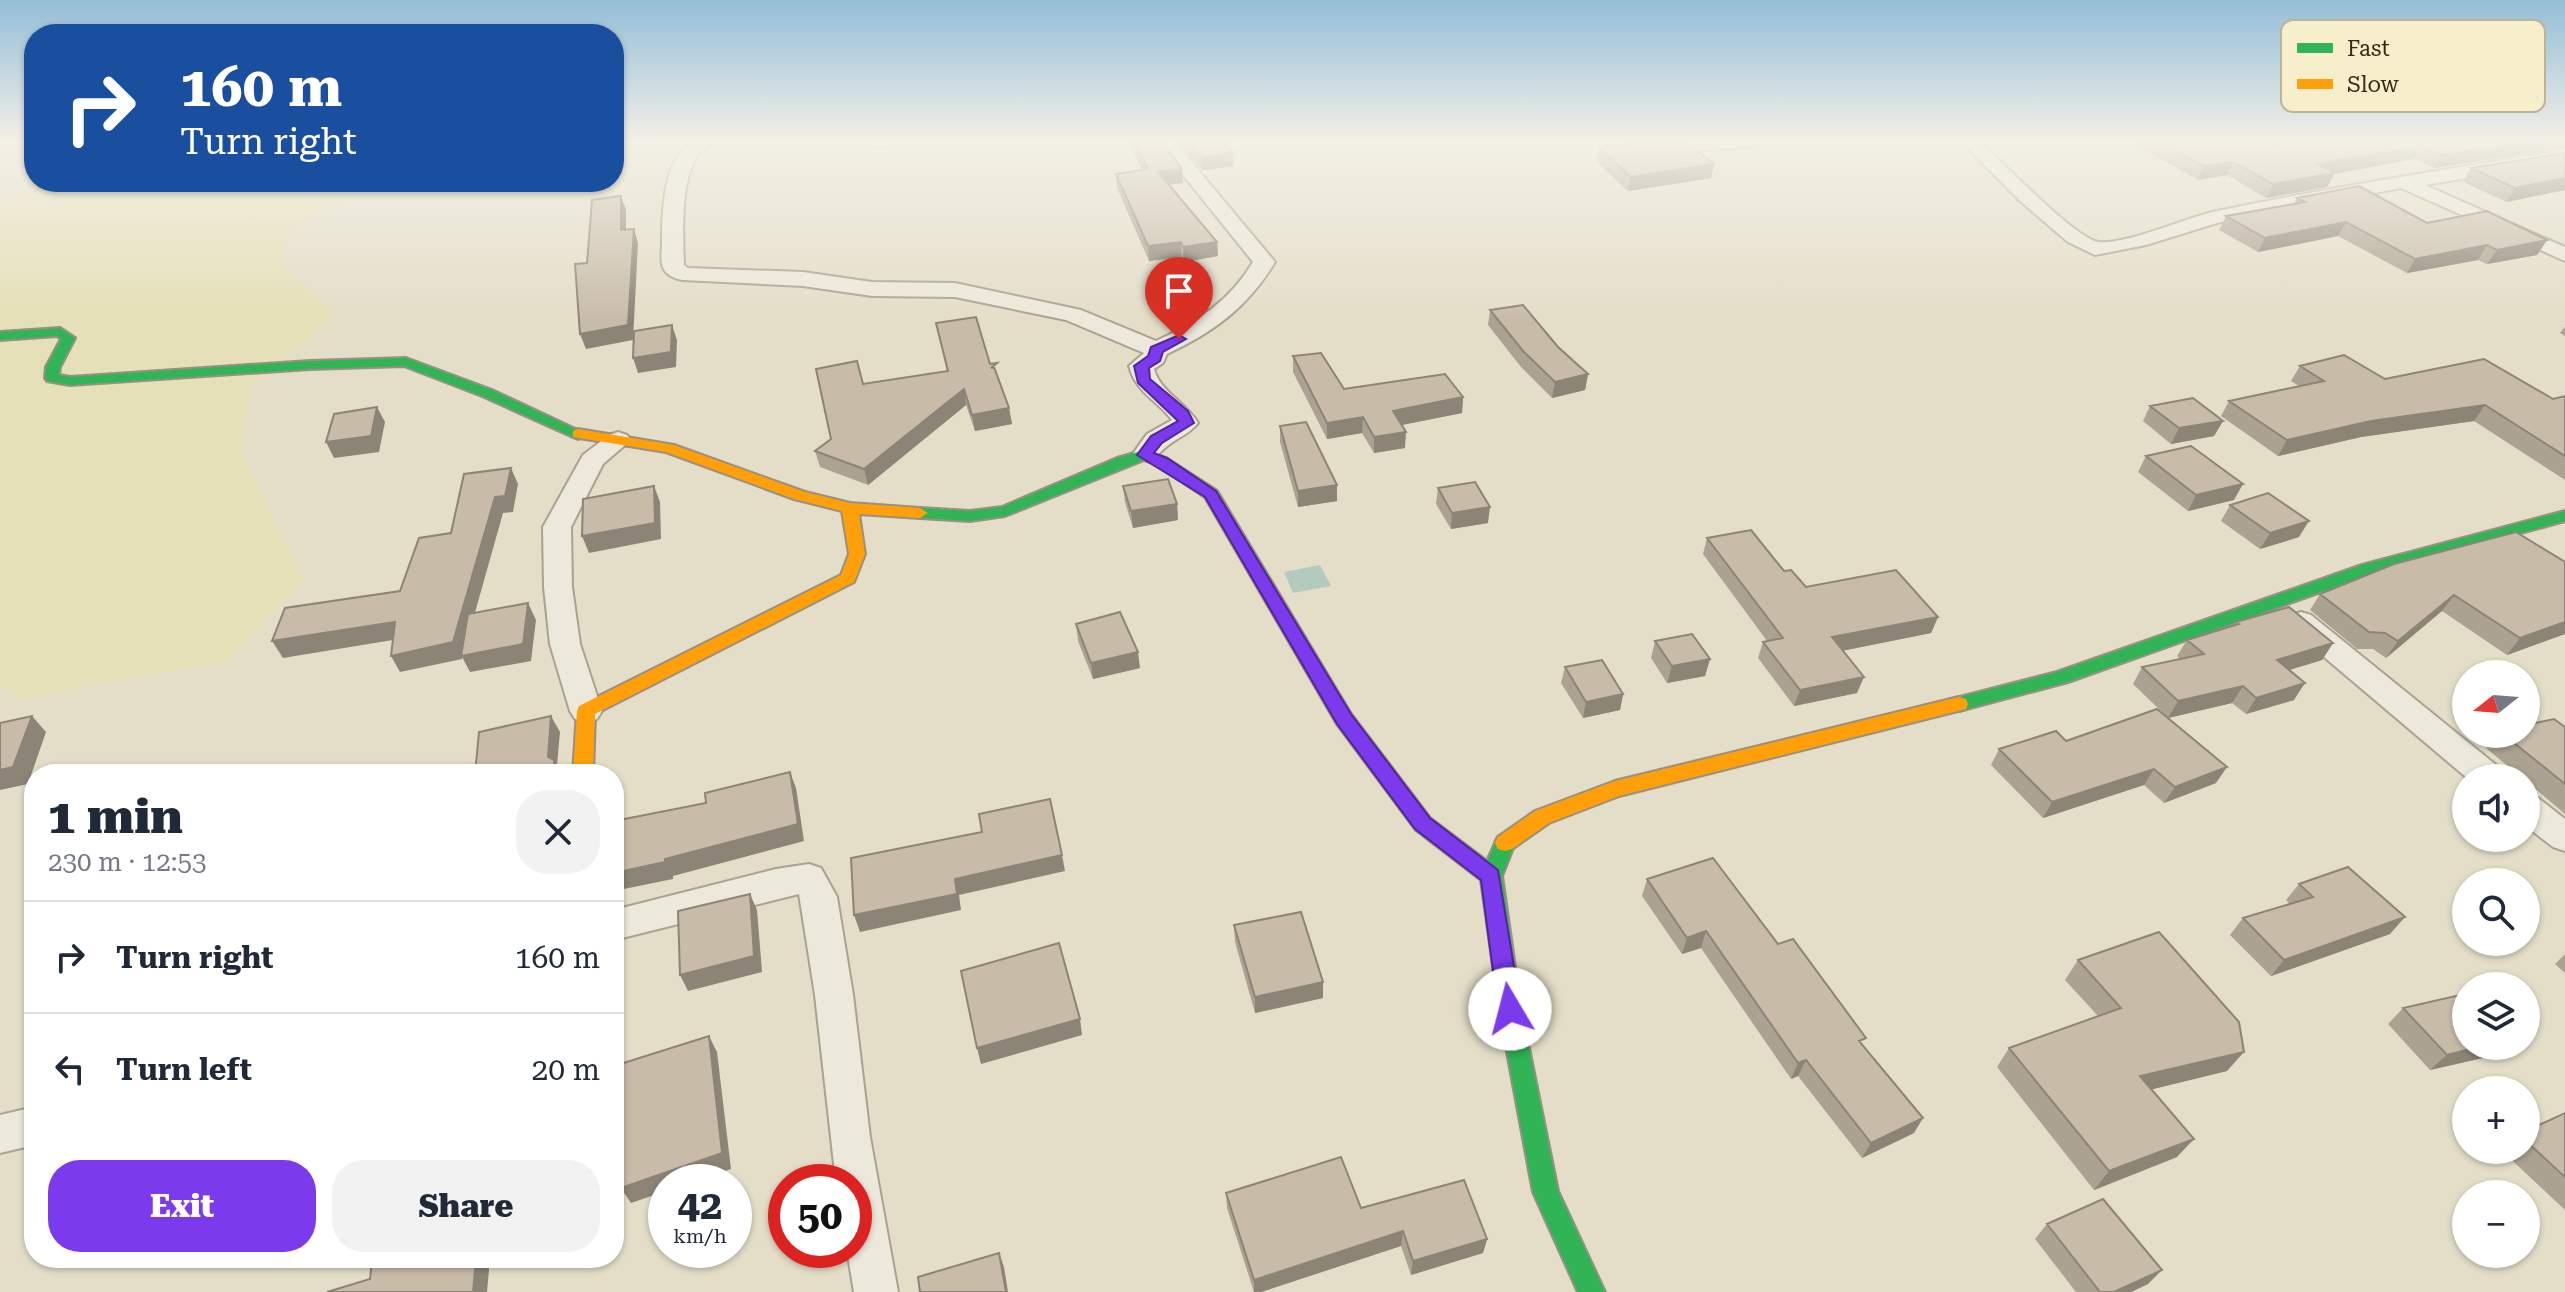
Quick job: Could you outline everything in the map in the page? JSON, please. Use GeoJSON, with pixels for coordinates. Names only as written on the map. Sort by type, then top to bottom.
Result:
{"type":"FeatureCollection","features":[{"type":"Feature","properties":{"kind":"street"},"geometry":{"type":"LineString","coordinates":[[676,200],[672,219],[673,267],[683,274],[803,279],[872,289],[955,290],[1073,315],[1156,350],[1203,329],[1255,278],[1264,262],[1213,200]]}},
{"type":"Feature","properties":{"kind":"street"},"geometry":{"type":"LineString","coordinates":[[2031,200],[2075,238],[2095,249],[2139,241],[2213,218],[2306,200]]}},
{"type":"Feature","properties":{"kind":"street"},"geometry":{"type":"LineString","coordinates":[[2444,200],[2565,255]]}},
{"type":"Feature","properties":{"kind":"street"},"geometry":{"type":"LineString","coordinates":[[0,336],[60,332],[68,338],[53,367],[52,378],[70,381],[310,365],[406,362],[487,393],[570,433],[669,448],[800,496],[850,508],[970,516],[1005,511],[1122,461],[1145,455],[1161,461],[1211,494],[1344,719],[1423,824],[1491,876]]}},
{"type":"Feature","properties":{"kind":"street"},"geometry":{"type":"LineString","coordinates":[[1145,455],[1156,439],[1186,423],[1183,414],[1143,380],[1141,366],[1155,358],[1156,350]]}},
{"type":"Feature","properties":{"kind":"street"},"geometry":{"type":"LineString","coordinates":[[583,764],[586,711],[565,644],[558,587],[557,527],[592,460],[618,440]]}},
{"type":"Feature","properties":{"kind":"street"},"geometry":{"type":"LineString","coordinates":[[586,711],[848,578],[857,554],[850,508]]}},
{"type":"Feature","properties":{"kind":"street"},"geometry":{"type":"LineString","coordinates":[[1592,1292],[1546,1192],[1510,1009],[1491,876],[1502,845],[1542,817],[1615,789],[1856,732],[2061,677],[2368,569],[2565,516]]}},
{"type":"Feature","properties":{"kind":"street"},"geometry":{"type":"LineString","coordinates":[[2275,601],[2472,764]]}},
{"type":"Feature","properties":{"kind":"street"},"geometry":{"type":"LineString","coordinates":[[2540,818],[2565,838]]}},
{"type":"Feature","properties":{"kind":"street"},"geometry":{"type":"LineString","coordinates":[[624,922],[776,883],[809,878],[819,897],[834,995],[849,1137],[876,1292]]}},
{"type":"Feature","properties":{"kind":"street"},"geometry":{"type":"LineString","coordinates":[[0,1134],[24,1128]]}},
{"type":"Feature","properties":{"kind":"shaded area"},"geometry":{"type":"Polygon","coordinates":[[[7,200],[341,200],[283,237],[282,263],[336,316],[254,382],[240,448],[304,581],[229,661],[19,699],[0,685],[0,204],[7,200]]]}},
{"type":"Feature","properties":{"kind":"shaded area"},"geometry":{"type":"Polygon","coordinates":[[[1320,565],[1331,586],[1293,593],[1284,572],[1320,565]]]}},
{"type":"Feature","properties":{"kind":"building"},"geometry":{"type":"Polygon","coordinates":[[[592,200],[621,200],[621,230],[634,229],[628,325],[580,334],[575,264],[587,263],[592,200]]]}},
{"type":"Feature","properties":{"kind":"building"},"geometry":{"type":"Polygon","coordinates":[[[1128,200],[1182,200],[1217,242],[1183,247],[1181,242],[1148,246],[1128,200]]]}},
{"type":"Feature","properties":{"kind":"building"},"geometry":{"type":"Polygon","coordinates":[[[2302,200],[2385,200],[2427,223],[2487,211],[2547,240],[2497,250],[2487,245],[2415,259],[2346,222],[2265,238],[2226,216],[2305,202],[2302,200]]]}},
{"type":"Feature","properties":{"kind":"building"},"geometry":{"type":"Polygon","coordinates":[[[1523,305],[1558,347],[1588,374],[1555,382],[1523,351],[1490,310],[1523,305]]]}},
{"type":"Feature","properties":{"kind":"building"},"geometry":{"type":"Polygon","coordinates":[[[976,317],[990,364],[997,363],[991,368],[994,367],[1009,408],[972,415],[964,389],[864,469],[815,451],[831,439],[816,369],[857,361],[863,384],[948,371],[936,323],[976,317]]]}},
{"type":"Feature","properties":{"kind":"building"},"geometry":{"type":"Polygon","coordinates":[[[672,325],[671,352],[633,358],[634,331],[672,325]]]}},
{"type":"Feature","properties":{"kind":"building"},"geometry":{"type":"Polygon","coordinates":[[[1321,353],[1344,389],[1445,374],[1463,397],[1393,411],[1406,432],[1374,437],[1363,417],[1327,423],[1293,356],[1321,353]]]}},
{"type":"Feature","properties":{"kind":"building"},"geometry":{"type":"Polygon","coordinates":[[[2344,355],[2385,379],[2484,359],[2553,399],[2565,396],[2565,456],[2485,405],[2371,421],[2287,440],[2229,401],[2324,381],[2300,366],[2344,355]]]}},
{"type":"Feature","properties":{"kind":"building"},"geometry":{"type":"Polygon","coordinates":[[[2193,398],[2223,421],[2179,428],[2150,406],[2193,398]]]}},
{"type":"Feature","properties":{"kind":"building"},"geometry":{"type":"Polygon","coordinates":[[[377,407],[371,436],[326,442],[334,414],[377,407]]]}},
{"type":"Feature","properties":{"kind":"building"},"geometry":{"type":"Polygon","coordinates":[[[1306,422],[1337,485],[1298,491],[1280,426],[1306,422]]]}},
{"type":"Feature","properties":{"kind":"building"},"geometry":{"type":"Polygon","coordinates":[[[2191,446],[2243,484],[2196,495],[2146,456],[2191,446]]]}},
{"type":"Feature","properties":{"kind":"building"},"geometry":{"type":"Polygon","coordinates":[[[511,468],[505,496],[495,497],[453,642],[391,656],[395,622],[272,641],[285,608],[400,591],[419,538],[451,533],[464,474],[511,468]]]}},
{"type":"Feature","properties":{"kind":"building"},"geometry":{"type":"Polygon","coordinates":[[[1168,479],[1177,504],[1131,511],[1123,486],[1168,479]]]}},
{"type":"Feature","properties":{"kind":"building"},"geometry":{"type":"Polygon","coordinates":[[[1475,482],[1490,507],[1452,513],[1438,488],[1475,482]]]}},
{"type":"Feature","properties":{"kind":"building"},"geometry":{"type":"Polygon","coordinates":[[[654,486],[655,523],[582,536],[583,499],[654,486]]]}},
{"type":"Feature","properties":{"kind":"building"},"geometry":{"type":"Polygon","coordinates":[[[2268,493],[2309,521],[2270,533],[2230,505],[2268,493]]]}},
{"type":"Feature","properties":{"kind":"building"},"geometry":{"type":"Polygon","coordinates":[[[1751,530],[1784,571],[1791,570],[1806,587],[1896,570],[1938,617],[1832,637],[1864,677],[1800,690],[1763,642],[1783,638],[1707,538],[1751,530]]]}},
{"type":"Feature","properties":{"kind":"building"},"geometry":{"type":"Polygon","coordinates":[[[2516,532],[2565,562],[2565,622],[2520,638],[2454,595],[2398,641],[2385,633],[2369,632],[2320,594],[2394,564],[2516,532]]]}},
{"type":"Feature","properties":{"kind":"building"},"geometry":{"type":"Polygon","coordinates":[[[528,603],[523,644],[461,656],[468,614],[528,603]]]}},
{"type":"Feature","properties":{"kind":"building"},"geometry":{"type":"Polygon","coordinates":[[[2289,607],[2333,643],[2277,660],[2305,683],[2256,698],[2243,686],[2178,701],[2142,667],[2204,654],[2187,640],[2289,607]]]}},
{"type":"Feature","properties":{"kind":"building"},"geometry":{"type":"Polygon","coordinates":[[[1120,612],[1138,652],[1091,663],[1076,624],[1120,612]]]}},
{"type":"Feature","properties":{"kind":"building"},"geometry":{"type":"Polygon","coordinates":[[[1692,634],[1710,659],[1672,666],[1655,641],[1692,634]]]}},
{"type":"Feature","properties":{"kind":"building"},"geometry":{"type":"Polygon","coordinates":[[[1602,660],[1623,694],[1586,702],[1565,667],[1602,660]]]}},
{"type":"Feature","properties":{"kind":"building"},"geometry":{"type":"Polygon","coordinates":[[[2157,709],[2227,767],[2175,787],[2154,769],[2052,802],[1999,749],[2056,731],[2066,741],[2157,709]]]}},
{"type":"Feature","properties":{"kind":"building"},"geometry":{"type":"Polygon","coordinates":[[[32,716],[13,767],[0,770],[0,723],[32,716]]]}},
{"type":"Feature","properties":{"kind":"building"},"geometry":{"type":"Polygon","coordinates":[[[551,716],[548,757],[554,760],[554,764],[476,764],[479,732],[551,716]]]}},
{"type":"Feature","properties":{"kind":"building"},"geometry":{"type":"Polygon","coordinates":[[[2554,719],[2565,727],[2565,784],[2520,748],[2540,748],[2540,722],[2554,719]]]}},
{"type":"Feature","properties":{"kind":"building"},"geometry":{"type":"Polygon","coordinates":[[[790,772],[798,824],[624,871],[624,819],[706,803],[705,793],[790,772]]]}},
{"type":"Feature","properties":{"kind":"building"},"geometry":{"type":"Polygon","coordinates":[[[1050,799],[1062,855],[955,879],[957,894],[854,915],[851,858],[982,832],[979,814],[1050,799]]]}},
{"type":"Feature","properties":{"kind":"building"},"geometry":{"type":"Polygon","coordinates":[[[1713,858],[1778,944],[1793,939],[1866,1038],[1859,1041],[1923,1118],[1871,1143],[1806,1060],[1798,1063],[1706,931],[1687,938],[1647,879],[1713,858]]]}},
{"type":"Feature","properties":{"kind":"building"},"geometry":{"type":"Polygon","coordinates":[[[2348,867],[2405,917],[2284,960],[2243,918],[2313,897],[2299,884],[2348,867]]]}},
{"type":"Feature","properties":{"kind":"building"},"geometry":{"type":"Polygon","coordinates":[[[750,894],[754,956],[680,975],[678,911],[750,894]]]}},
{"type":"Feature","properties":{"kind":"building"},"geometry":{"type":"Polygon","coordinates":[[[1301,912],[1323,982],[1255,997],[1234,925],[1301,912]]]}},
{"type":"Feature","properties":{"kind":"building"},"geometry":{"type":"Polygon","coordinates":[[[2159,932],[2239,1022],[2244,1052],[2140,1076],[2194,1139],[2109,1171],[2009,1048],[2121,1008],[2078,960],[2159,932]]]}},
{"type":"Feature","properties":{"kind":"building"},"geometry":{"type":"Polygon","coordinates":[[[1059,943],[1080,1019],[977,1048],[961,971],[1059,943]]]}},
{"type":"Feature","properties":{"kind":"building"},"geometry":{"type":"Polygon","coordinates":[[[2452,997],[2452,1054],[2447,1055],[2403,1008],[2452,997]]]}},
{"type":"Feature","properties":{"kind":"building"},"geometry":{"type":"Polygon","coordinates":[[[709,1036],[722,1153],[690,1164],[648,1164],[648,1179],[624,1187],[624,1063],[709,1036]]]}},
{"type":"Feature","properties":{"kind":"building"},"geometry":{"type":"Polygon","coordinates":[[[2565,1113],[2565,1177],[2540,1154],[2540,1125],[2565,1113]]]}},
{"type":"Feature","properties":{"kind":"building"},"geometry":{"type":"Polygon","coordinates":[[[1341,1157],[1361,1208],[1464,1180],[1487,1239],[1413,1261],[1403,1231],[1254,1280],[1226,1193],[1341,1157]]]}},
{"type":"Feature","properties":{"kind":"building"},"geometry":{"type":"Polygon","coordinates":[[[2103,1199],[2162,1270],[2114,1292],[2100,1292],[2047,1224],[2103,1199]]]}},
{"type":"Feature","properties":{"kind":"building"},"geometry":{"type":"Polygon","coordinates":[[[999,1253],[1006,1292],[920,1292],[918,1277],[999,1253]]]}},
{"type":"Feature","properties":{"kind":"building"},"geometry":{"type":"Polygon","coordinates":[[[371,1268],[475,1268],[473,1292],[327,1292],[370,1279],[371,1268]]]}},
{"type":"Feature","properties":{"kind":"traffic: fast"},"geometry":{"type":"LineString","coordinates":[[0,336],[60,332],[68,338],[53,367],[52,378],[70,381],[310,365],[406,362],[487,393],[578,434]]}},
{"type":"Feature","properties":{"kind":"traffic: fast"},"geometry":{"type":"LineString","coordinates":[[920,513],[970,516],[1005,511],[1122,461],[1145,455],[1161,461],[1211,494],[1344,719],[1423,824],[1491,876]]}},
{"type":"Feature","properties":{"kind":"traffic: fast"},"geometry":{"type":"LineString","coordinates":[[1959,704],[2061,677],[2368,569],[2565,516]]}},
{"type":"Feature","properties":{"kind":"traffic: fast"},"geometry":{"type":"LineString","coordinates":[[1505,843],[1491,876],[1510,1009],[1546,1192],[1592,1292]]}},
{"type":"Feature","properties":{"kind":"traffic: slow"},"geometry":{"type":"LineString","coordinates":[[578,434],[669,448],[800,496],[850,508]]}},
{"type":"Feature","properties":{"kind":"traffic: slow"},"geometry":{"type":"LineString","coordinates":[[583,764],[586,711],[848,578],[857,554],[850,508],[920,513]]}},
{"type":"Feature","properties":{"kind":"traffic: slow"},"geometry":{"type":"LineString","coordinates":[[1505,843],[1542,817],[1615,789],[1959,704]]}},
{"type":"Feature","properties":{"kind":"route"},"geometry":{"type":"LineString","coordinates":[[1179,339],[1156,350],[1155,358],[1141,366],[1143,380],[1183,414],[1186,423],[1156,439],[1145,455],[1161,461],[1211,494],[1344,719],[1423,824],[1491,876],[1510,1009]]}}]}
